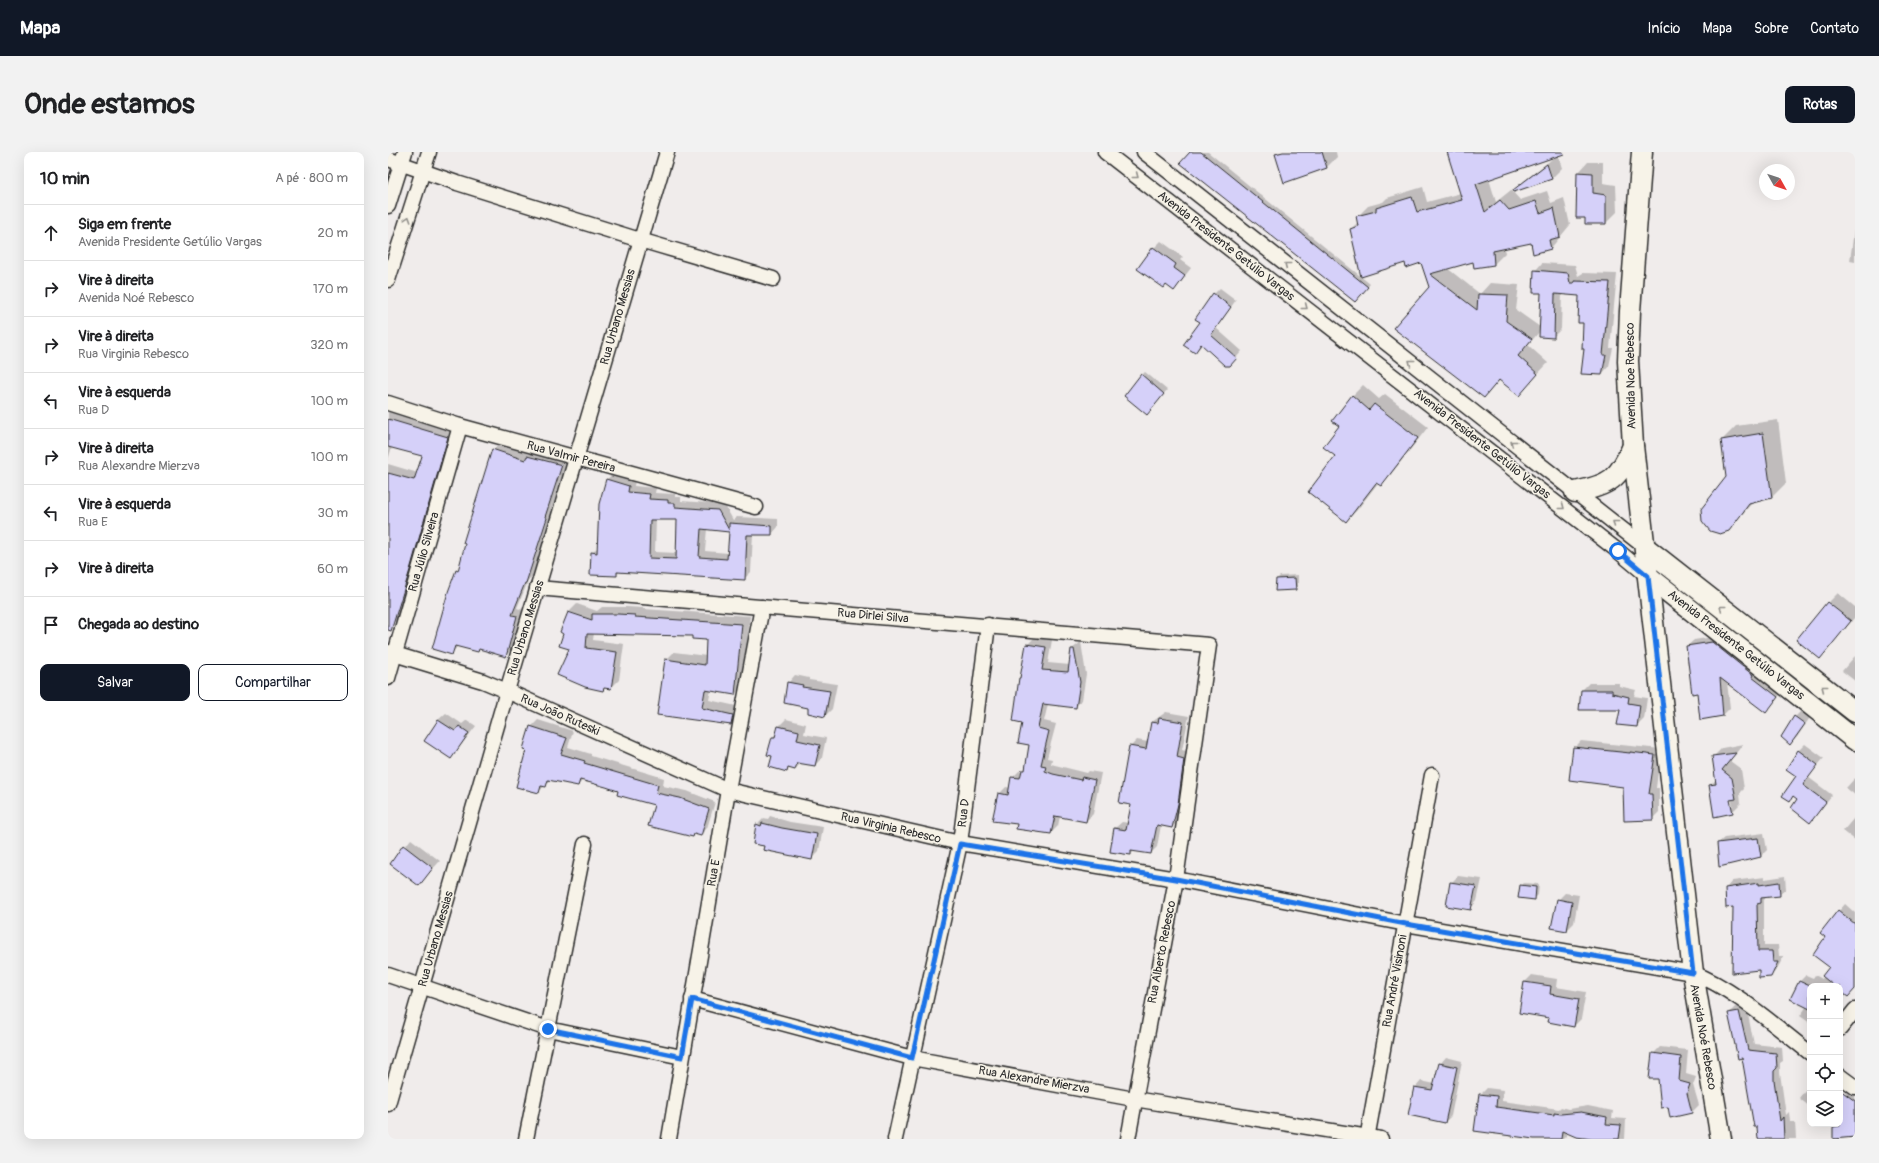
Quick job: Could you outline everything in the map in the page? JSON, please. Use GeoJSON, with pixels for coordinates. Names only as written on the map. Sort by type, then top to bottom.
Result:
{"type":"FeatureCollection","features":[{"type":"Feature","properties":{"kind":"main road","name":"Avenida Noe Rebesco"},"geometry":{"type":"LineString","coordinates":[[1642,152],[1630,311],[1628,361],[1633,446],[1646,548],[1648,576]]}},
{"type":"Feature","properties":{"kind":"main road"},"geometry":{"type":"LineString","coordinates":[[1575,492],[1595,488],[1618,474],[1626,462],[1633,446]]}},
{"type":"Feature","properties":{"kind":"main road","name":"Avenida Presidente Getúlio Vargas"},"geometry":{"type":"LineString","coordinates":[[1646,548],[1855,712]]}},
{"type":"Feature","properties":{"kind":"main road","name":"Avenida Presidente Getúlio Vargas"},"geometry":{"type":"LineString","coordinates":[[1648,576],[1855,740]]}},
{"type":"Feature","properties":{"kind":"main road","name":"Avenida Noé Rebesco"},"geometry":{"type":"LineString","coordinates":[[1648,576],[1693,973],[1721,1139]]}},
{"type":"Feature","properties":{"kind":"street"},"geometry":{"type":"LineString","coordinates":[[388,280],[392,255],[429,152]]}},
{"type":"Feature","properties":{"kind":"street","name":"Rua Urbano Messias"},"geometry":{"type":"LineString","coordinates":[[388,1104],[507,690],[667,152]]}},
{"type":"Feature","properties":{"kind":"street","name":"Avenida Presidente Getúlio Vargas"},"geometry":{"type":"LineString","coordinates":[[1105,152],[1618,551],[1648,576]]}},
{"type":"Feature","properties":{"kind":"street","name":"Avenida Presidente Getúlio Vargas"},"geometry":{"type":"LineString","coordinates":[[1144,152],[1646,548]]}},
{"type":"Feature","properties":{"kind":"street"},"geometry":{"type":"LineString","coordinates":[[388,206],[403,158]]}},
{"type":"Feature","properties":{"kind":"street"},"geometry":{"type":"LineString","coordinates":[[388,159],[403,158],[423,172],[640,240],[773,279]]}},
{"type":"Feature","properties":{"kind":"street"},"geometry":{"type":"LineString","coordinates":[[1379,365],[1392,348]]}},
{"type":"Feature","properties":{"kind":"street","name":"Rua Valmir Pereira"},"geometry":{"type":"LineString","coordinates":[[388,403],[460,426],[756,507]]}},
{"type":"Feature","properties":{"kind":"street","name":"Rua Júlio Silveira"},"geometry":{"type":"LineString","coordinates":[[388,678],[392,653],[460,426]]}},
{"type":"Feature","properties":{"kind":"street","name":"Rua Dirlei Silva"},"geometry":{"type":"LineString","coordinates":[[537,588],[988,625],[1209,645]]}},
{"type":"Feature","properties":{"kind":"street","name":"Rua E"},"geometry":{"type":"LineString","coordinates":[[669,1139],[728,790],[762,607]]}},
{"type":"Feature","properties":{"kind":"street","name":"Rua D"},"geometry":{"type":"LineString","coordinates":[[895,1139],[960,844],[988,625]]}},
{"type":"Feature","properties":{"kind":"street","name":"Rua Alberto Rebesco"},"geometry":{"type":"LineString","coordinates":[[1128,1139],[1134,1099],[1176,879],[1209,645]]}},
{"type":"Feature","properties":{"kind":"street","name":"Rua João Ruteski"},"geometry":{"type":"LineString","coordinates":[[392,653],[507,690],[728,790]]}},
{"type":"Feature","properties":{"kind":"street","name":"Rua André Visinoni"},"geometry":{"type":"LineString","coordinates":[[1367,1138],[1432,775]]}},
{"type":"Feature","properties":{"kind":"street","name":"Rua Virginia Rebesco"},"geometry":{"type":"LineString","coordinates":[[728,790],[960,844],[1176,879],[1406,924],[1693,973],[1708,979],[1725,989],[1807,1051]]}},
{"type":"Feature","properties":{"kind":"street"},"geometry":{"type":"LineString","coordinates":[[526,1139],[586,844]]}},
{"type":"Feature","properties":{"kind":"street"},"geometry":{"type":"LineString","coordinates":[[388,975],[548,1029],[682,1057]]}},
{"type":"Feature","properties":{"kind":"street","name":"Rua Alexandre Mierzva"},"geometry":{"type":"LineString","coordinates":[[692,999],[912,1058],[1134,1099],[1367,1138],[1381,1139]]}},
{"type":"Feature","properties":{"kind":"street"},"geometry":{"type":"LineString","coordinates":[[1843,1025],[1855,1010]]}},
{"type":"Feature","properties":{"kind":"street"},"geometry":{"type":"LineString","coordinates":[[1843,1078],[1855,1087]]}},
{"type":"Feature","properties":{"kind":"building"},"geometry":{"type":"Polygon","coordinates":[[[1190,152],[1201,152],[1368,287],[1355,302],[1180,163],[1190,152]]]}},
{"type":"Feature","properties":{"kind":"building"},"geometry":{"type":"Polygon","coordinates":[[[1283,152],[1322,152],[1327,168],[1284,183],[1275,154],[1283,152]]]}},
{"type":"Feature","properties":{"kind":"building"},"geometry":{"type":"Polygon","coordinates":[[[1447,152],[1563,152],[1564,154],[1476,184],[1485,212],[1500,200],[1509,210],[1536,201],[1540,213],[1554,208],[1560,237],[1549,240],[1551,249],[1533,254],[1531,243],[1493,251],[1494,265],[1474,268],[1473,262],[1430,274],[1477,310],[1478,294],[1508,295],[1506,321],[1532,339],[1518,356],[1538,374],[1519,396],[1499,380],[1484,398],[1393,328],[1429,287],[1421,263],[1406,268],[1405,263],[1361,277],[1350,229],[1358,226],[1356,216],[1376,211],[1376,208],[1412,197],[1417,212],[1462,200],[1447,152]]]}},
{"type":"Feature","properties":{"kind":"building"},"geometry":{"type":"Polygon","coordinates":[[[1547,164],[1552,179],[1514,192],[1513,190],[1547,164]]]}},
{"type":"Feature","properties":{"kind":"building"},"geometry":{"type":"Polygon","coordinates":[[[1577,172],[1593,173],[1593,193],[1606,195],[1606,224],[1585,224],[1585,218],[1576,218],[1577,172]]]}},
{"type":"Feature","properties":{"kind":"building"},"geometry":{"type":"Polygon","coordinates":[[[1153,247],[1176,264],[1174,268],[1185,276],[1174,291],[1166,285],[1164,288],[1137,269],[1153,247]]]}},
{"type":"Feature","properties":{"kind":"building"},"geometry":{"type":"Polygon","coordinates":[[[1534,270],[1568,273],[1570,283],[1574,283],[1574,281],[1610,282],[1603,355],[1606,355],[1602,375],[1581,374],[1584,349],[1582,349],[1583,323],[1578,323],[1579,296],[1555,294],[1554,338],[1539,337],[1541,293],[1533,293],[1534,270]]]}},
{"type":"Feature","properties":{"kind":"building"},"geometry":{"type":"Polygon","coordinates":[[[1213,293],[1231,307],[1211,335],[1237,358],[1230,366],[1225,366],[1201,344],[1195,353],[1183,345],[1200,322],[1195,319],[1213,293]]]}},
{"type":"Feature","properties":{"kind":"building"},"geometry":{"type":"Polygon","coordinates":[[[1141,374],[1164,394],[1147,415],[1124,396],[1141,374]]]}},
{"type":"Feature","properties":{"kind":"building"},"geometry":{"type":"Polygon","coordinates":[[[1352,395],[1369,410],[1374,404],[1418,438],[1381,486],[1376,483],[1346,522],[1308,492],[1335,456],[1323,447],[1339,426],[1332,421],[1352,395]]]}},
{"type":"Feature","properties":{"kind":"building"},"geometry":{"type":"Polygon","coordinates":[[[388,419],[448,437],[391,631],[388,630],[388,473],[414,480],[422,456],[388,447],[388,419]]]}},
{"type":"Feature","properties":{"kind":"building"},"geometry":{"type":"Polygon","coordinates":[[[1763,433],[1772,498],[1749,504],[1729,531],[1720,534],[1710,531],[1702,521],[1701,509],[1726,477],[1721,440],[1763,433]]]}},
{"type":"Feature","properties":{"kind":"building"},"geometry":{"type":"Polygon","coordinates":[[[492,449],[525,460],[527,456],[562,465],[526,583],[512,615],[517,616],[506,657],[479,649],[478,652],[455,646],[452,655],[432,649],[448,592],[456,570],[458,571],[465,544],[463,543],[492,449]]]}},
{"type":"Feature","properties":{"kind":"building"},"geometry":{"type":"Polygon","coordinates":[[[606,479],[629,486],[628,492],[650,494],[649,499],[668,500],[668,503],[675,503],[675,507],[718,510],[729,530],[729,523],[772,526],[772,535],[747,535],[745,580],[617,572],[617,576],[590,575],[591,552],[597,553],[599,504],[606,479]],[[650,520],[649,558],[676,559],[677,520],[650,520]],[[701,529],[699,557],[727,559],[729,532],[701,529]]]}},
{"type":"Feature","properties":{"kind":"building"},"geometry":{"type":"Polygon","coordinates":[[[1295,578],[1296,590],[1275,591],[1276,579],[1295,578]]]}},
{"type":"Feature","properties":{"kind":"building"},"geometry":{"type":"Polygon","coordinates":[[[1827,602],[1851,621],[1820,659],[1796,640],[1827,602]]]}},
{"type":"Feature","properties":{"kind":"building"},"geometry":{"type":"Polygon","coordinates":[[[568,612],[592,620],[592,614],[618,614],[635,615],[635,617],[742,624],[735,695],[705,690],[702,708],[733,715],[731,725],[657,715],[665,659],[705,665],[706,640],[692,639],[692,636],[587,634],[586,648],[617,652],[611,689],[604,688],[603,691],[585,687],[557,675],[569,649],[559,646],[563,634],[560,632],[568,612]]]}},
{"type":"Feature","properties":{"kind":"building"},"geometry":{"type":"Polygon","coordinates":[[[1712,642],[1753,675],[1752,677],[1778,697],[1766,713],[1720,678],[1723,716],[1700,720],[1697,693],[1692,694],[1686,646],[1712,642]]]}},
{"type":"Feature","properties":{"kind":"building"},"geometry":{"type":"Polygon","coordinates":[[[1026,644],[1046,647],[1042,670],[1068,672],[1071,649],[1074,649],[1080,682],[1076,708],[1043,704],[1038,728],[1049,731],[1041,765],[1046,766],[1045,771],[1053,774],[1081,780],[1082,777],[1095,780],[1086,822],[1055,816],[1051,834],[1016,829],[1017,824],[992,821],[998,793],[1008,795],[1011,777],[1020,778],[1022,770],[1025,770],[1029,745],[1018,743],[1022,723],[1013,721],[1019,678],[1026,644]]]}},
{"type":"Feature","properties":{"kind":"building"},"geometry":{"type":"Polygon","coordinates":[[[787,682],[803,685],[802,687],[830,691],[825,717],[808,713],[808,708],[784,703],[787,682]]]}},
{"type":"Feature","properties":{"kind":"building"},"geometry":{"type":"Polygon","coordinates":[[[1581,690],[1612,690],[1612,693],[1629,697],[1628,703],[1640,705],[1637,727],[1617,725],[1620,710],[1579,710],[1581,690]]]}},
{"type":"Feature","properties":{"kind":"building"},"geometry":{"type":"Polygon","coordinates":[[[1794,716],[1805,724],[1790,745],[1781,737],[1794,716]]]}},
{"type":"Feature","properties":{"kind":"building"},"geometry":{"type":"Polygon","coordinates":[[[1159,718],[1183,722],[1177,757],[1184,759],[1178,804],[1172,828],[1157,825],[1151,854],[1131,851],[1131,855],[1110,852],[1114,828],[1126,830],[1131,805],[1119,803],[1129,746],[1146,749],[1151,722],[1158,723],[1159,718]]]}},
{"type":"Feature","properties":{"kind":"building"},"geometry":{"type":"Polygon","coordinates":[[[438,720],[455,731],[459,726],[469,733],[451,759],[424,741],[438,720]]]}},
{"type":"Feature","properties":{"kind":"building"},"geometry":{"type":"Polygon","coordinates":[[[530,726],[567,738],[561,754],[585,761],[584,763],[658,785],[656,793],[680,798],[709,809],[701,836],[694,834],[693,837],[648,826],[654,805],[617,795],[618,791],[580,780],[578,786],[548,780],[546,787],[541,786],[539,793],[516,787],[526,750],[523,749],[530,726]]]}},
{"type":"Feature","properties":{"kind":"building"},"geometry":{"type":"Polygon","coordinates":[[[778,726],[799,731],[797,740],[820,745],[815,766],[797,763],[795,770],[788,768],[787,772],[769,767],[772,756],[767,755],[772,737],[775,737],[778,726]]]}},
{"type":"Feature","properties":{"kind":"building"},"geometry":{"type":"Polygon","coordinates":[[[1573,747],[1655,755],[1649,794],[1652,794],[1653,820],[1624,821],[1623,787],[1569,780],[1573,747]]]}},
{"type":"Feature","properties":{"kind":"building"},"geometry":{"type":"Polygon","coordinates":[[[1798,750],[1818,765],[1803,785],[1826,802],[1810,823],[1791,808],[1797,799],[1793,796],[1790,801],[1782,796],[1796,776],[1786,769],[1798,750]]]}},
{"type":"Feature","properties":{"kind":"building"},"geometry":{"type":"Polygon","coordinates":[[[1736,753],[1722,770],[1732,778],[1736,799],[1730,800],[1733,813],[1714,817],[1709,785],[1716,784],[1712,756],[1736,753]]]}},
{"type":"Feature","properties":{"kind":"building"},"geometry":{"type":"Polygon","coordinates":[[[762,823],[817,834],[812,860],[763,850],[764,846],[753,844],[756,824],[761,826],[762,823]]]}},
{"type":"Feature","properties":{"kind":"building"},"geometry":{"type":"Polygon","coordinates":[[[1758,838],[1761,857],[1719,867],[1717,843],[1758,838]]]}},
{"type":"Feature","properties":{"kind":"building"},"geometry":{"type":"Polygon","coordinates":[[[403,845],[433,868],[419,886],[390,864],[403,845]]]}},
{"type":"Feature","properties":{"kind":"building"},"geometry":{"type":"Polygon","coordinates":[[[1450,882],[1476,886],[1471,910],[1446,906],[1450,882]]]}},
{"type":"Feature","properties":{"kind":"building"},"geometry":{"type":"Polygon","coordinates":[[[1779,882],[1780,896],[1761,898],[1761,903],[1757,904],[1758,951],[1772,951],[1773,962],[1778,962],[1771,977],[1759,978],[1759,970],[1732,973],[1733,907],[1726,908],[1725,888],[1759,883],[1759,885],[1779,882]]]}},
{"type":"Feature","properties":{"kind":"building"},"geometry":{"type":"Polygon","coordinates":[[[1520,885],[1536,887],[1535,900],[1518,898],[1520,885]]]}},
{"type":"Feature","properties":{"kind":"building"},"geometry":{"type":"Polygon","coordinates":[[[1557,899],[1572,902],[1567,931],[1551,928],[1557,899]]]}},
{"type":"Feature","properties":{"kind":"building"},"geometry":{"type":"Polygon","coordinates":[[[1838,910],[1855,924],[1855,989],[1848,997],[1843,993],[1843,983],[1830,983],[1822,976],[1829,967],[1813,955],[1825,937],[1820,933],[1838,910]]]}},
{"type":"Feature","properties":{"kind":"building"},"geometry":{"type":"Polygon","coordinates":[[[1799,981],[1807,985],[1807,1008],[1790,999],[1799,981]]]}},
{"type":"Feature","properties":{"kind":"building"},"geometry":{"type":"Polygon","coordinates":[[[1524,982],[1551,986],[1550,994],[1579,999],[1574,1027],[1548,1022],[1549,1018],[1519,1013],[1524,982]]]}},
{"type":"Feature","properties":{"kind":"building"},"geometry":{"type":"Polygon","coordinates":[[[1739,1011],[1748,1050],[1776,1053],[1777,1068],[1774,1071],[1774,1080],[1780,1121],[1783,1117],[1784,1139],[1758,1139],[1757,1127],[1754,1127],[1742,1058],[1738,1059],[1728,1013],[1739,1011]]]}},
{"type":"Feature","properties":{"kind":"building"},"geometry":{"type":"Polygon","coordinates":[[[1652,1053],[1681,1057],[1679,1081],[1690,1084],[1687,1093],[1692,1113],[1670,1118],[1668,1107],[1661,1108],[1658,1079],[1649,1079],[1652,1053]]]}},
{"type":"Feature","properties":{"kind":"building"},"geometry":{"type":"Polygon","coordinates":[[[1439,1063],[1457,1067],[1445,1123],[1408,1115],[1414,1087],[1432,1090],[1439,1063]]]}},
{"type":"Feature","properties":{"kind":"building"},"geometry":{"type":"Polygon","coordinates":[[[1843,1092],[1855,1101],[1855,1137],[1833,1139],[1833,1127],[1843,1127],[1843,1092]]]}},
{"type":"Feature","properties":{"kind":"building"},"geometry":{"type":"Polygon","coordinates":[[[1479,1094],[1497,1096],[1496,1107],[1554,1115],[1554,1113],[1561,1114],[1581,1112],[1607,1117],[1606,1124],[1621,1125],[1619,1139],[1592,1139],[1576,1137],[1562,1131],[1561,1139],[1534,1139],[1474,1131],[1479,1094]]]}},
{"type":"Feature","properties":{"kind":"route"},"geometry":{"type":"LineString","coordinates":[[548,1029],[682,1057],[692,999],[912,1058],[960,844],[1176,879],[1406,924],[1693,973],[1648,576],[1618,551]]}}]}
